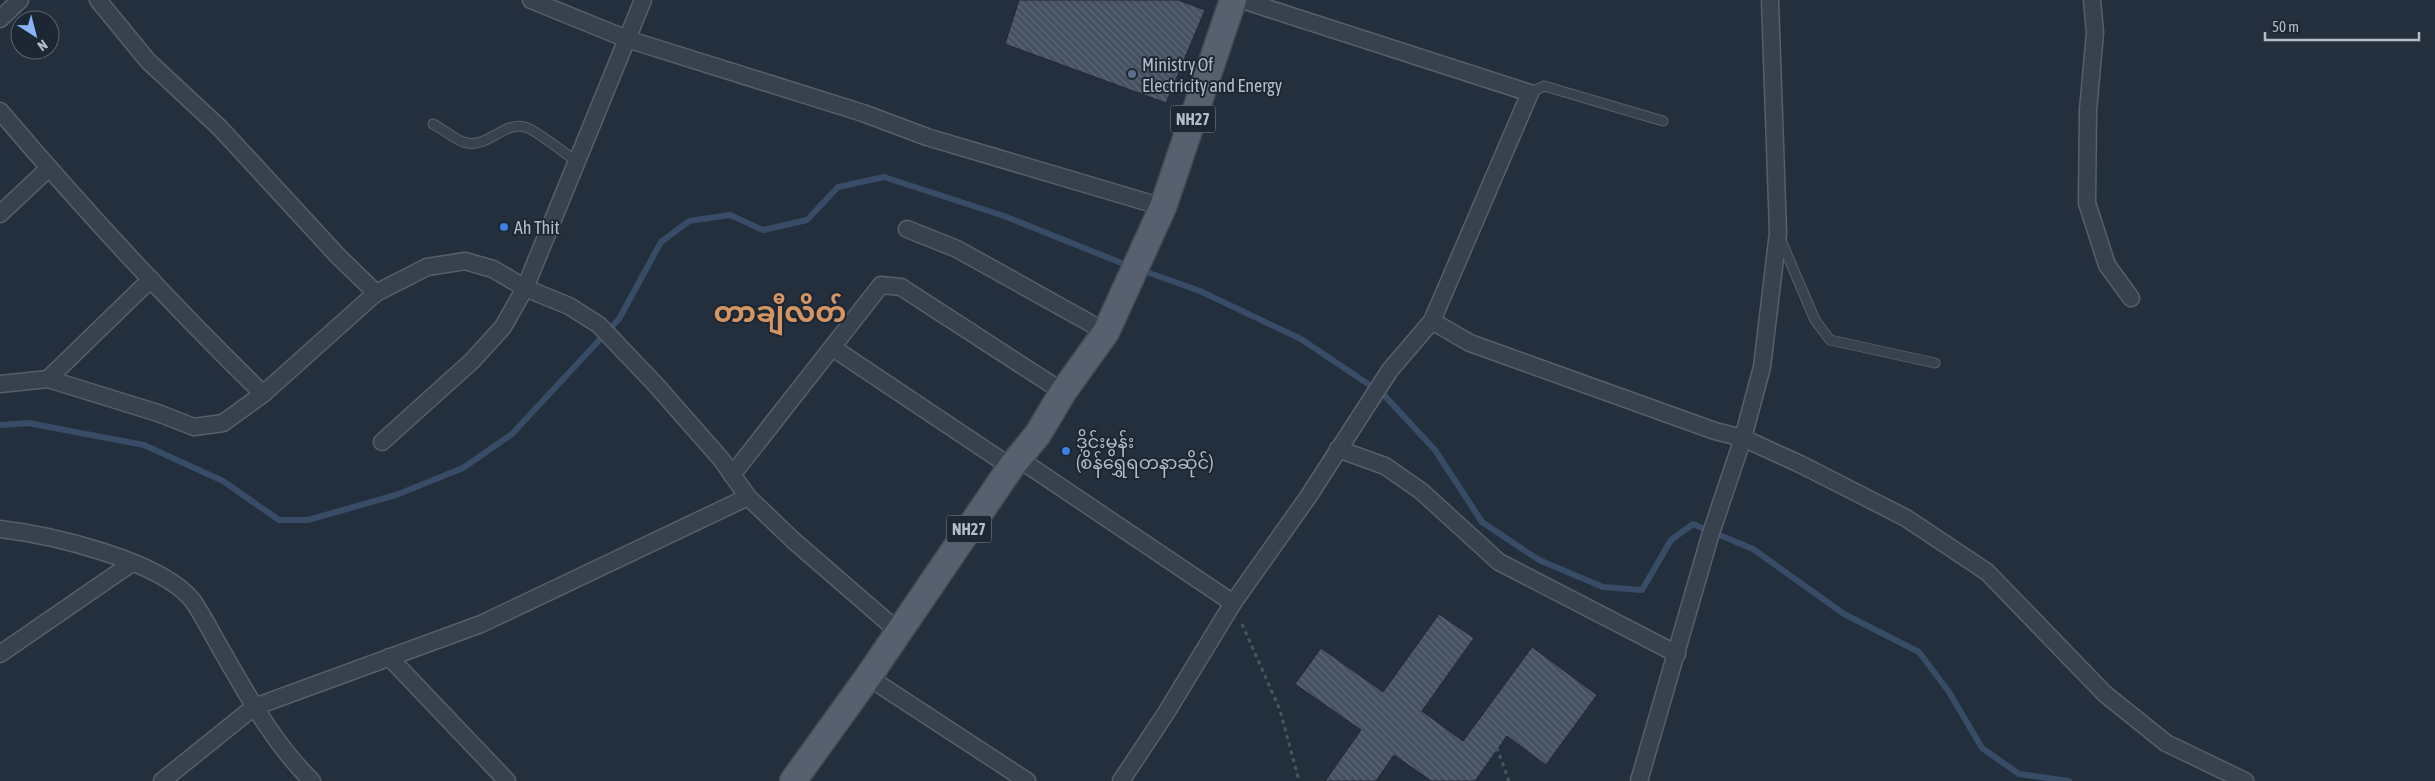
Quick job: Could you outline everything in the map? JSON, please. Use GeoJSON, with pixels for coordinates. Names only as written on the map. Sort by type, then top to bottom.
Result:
{"type":"FeatureCollection","features":[{"type":"Feature","properties":{"kind":"main road","name":"NH27"},"geometry":{"type":"LineString","coordinates":[[793,781],[868,677],[1015,463],[1038,434],[1063,392],[1106,332],[1151,237],[1163,207],[1233,0]]}},
{"type":"Feature","properties":{"kind":"street"},"geometry":{"type":"LineString","coordinates":[[0,19],[20,0]]}},
{"type":"Feature","properties":{"kind":"street"},"geometry":{"type":"LineString","coordinates":[[98,0],[148,61],[220,128],[338,256],[376,293]]}},
{"type":"Feature","properties":{"kind":"street"},"geometry":{"type":"LineString","coordinates":[[531,0],[627,39],[863,113],[928,137],[1163,207]]}},
{"type":"Feature","properties":{"kind":"street"},"geometry":{"type":"LineString","coordinates":[[382,442],[472,361],[503,327],[525,288],[643,0]]}},
{"type":"Feature","properties":{"kind":"street"},"geometry":{"type":"LineString","coordinates":[[1121,781],[1166,713],[1233,603],[1308,497],[1390,370],[1432,322],[1530,93],[1242,0]]}},
{"type":"Feature","properties":{"kind":"street"},"geometry":{"type":"LineString","coordinates":[[1639,781],[1678,654],[1712,530],[1743,438],[1762,367],[1778,233],[1770,0]]}},
{"type":"Feature","properties":{"kind":"street"},"geometry":{"type":"LineString","coordinates":[[2092,0],[2095,33],[2088,110],[2087,203],[2107,264],[2131,298]]}},
{"type":"Feature","properties":{"kind":"street"},"geometry":{"type":"LineString","coordinates":[[0,111],[49,168],[151,279],[263,394]]}},
{"type":"Feature","properties":{"kind":"street"},"geometry":{"type":"LineString","coordinates":[[0,214],[49,168]]}},
{"type":"Feature","properties":{"kind":"street"},"geometry":{"type":"LineString","coordinates":[[908,229],[957,249],[1106,332]]}},
{"type":"Feature","properties":{"kind":"street"},"geometry":{"type":"LineString","coordinates":[[0,384],[48,379],[158,413],[194,427],[223,423],[263,394],[376,293],[426,267],[465,261],[493,269],[525,288],[569,306],[600,325],[623,348],[732,475],[748,497],[794,541],[899,632]]}},
{"type":"Feature","properties":{"kind":"street"},"geometry":{"type":"LineString","coordinates":[[48,379],[151,279]]}},
{"type":"Feature","properties":{"kind":"street"},"geometry":{"type":"LineString","coordinates":[[732,475],[881,285],[901,287],[1063,392]]}},
{"type":"Feature","properties":{"kind":"street"},"geometry":{"type":"LineString","coordinates":[[1432,322],[1470,343],[1716,431],[1743,438],[1802,465],[1906,518],[1986,572],[2105,694],[2166,743],[2245,781]]}},
{"type":"Feature","properties":{"kind":"street"},"geometry":{"type":"LineString","coordinates":[[833,348],[1233,603]]}},
{"type":"Feature","properties":{"kind":"street"},"geometry":{"type":"LineString","coordinates":[[1338,449],[1385,466],[1421,491],[1499,562],[1678,654]]}},
{"type":"Feature","properties":{"kind":"street"},"geometry":{"type":"LineString","coordinates":[[162,781],[254,706],[480,624],[748,497]]}},
{"type":"Feature","properties":{"kind":"street"},"geometry":{"type":"LineString","coordinates":[[0,529],[75,544],[132,563],[172,582],[192,601],[254,706],[290,760],[312,781]]}},
{"type":"Feature","properties":{"kind":"street"},"geometry":{"type":"LineString","coordinates":[[0,654],[132,563]]}},
{"type":"Feature","properties":{"kind":"street"},"geometry":{"type":"LineString","coordinates":[[389,657],[507,781]]}},
{"type":"Feature","properties":{"kind":"street"},"geometry":{"type":"LineString","coordinates":[[868,677],[1027,781]]}},
{"type":"Feature","properties":{"kind":"lane"},"geometry":{"type":"LineString","coordinates":[[1530,93],[1544,86],[1663,121]]}},
{"type":"Feature","properties":{"kind":"lane"},"geometry":{"type":"LineString","coordinates":[[433,124],[464,142],[476,143],[495,137],[509,127],[526,127],[577,162]]}},
{"type":"Feature","properties":{"kind":"lane"},"geometry":{"type":"LineString","coordinates":[[1778,233],[1815,320],[1830,340],[1935,362]]}},
{"type":"Feature","properties":{"kind":"path"},"geometry":{"type":"LineString","coordinates":[[1233,603],[1280,710],[1299,781]]}},
{"type":"Feature","properties":{"kind":"path"},"geometry":{"type":"LineString","coordinates":[[1494,740],[1509,781]]}},
{"type":"Feature","properties":{"kind":"building","name":"Ministry Of Electricity and Energy"},"geometry":{"type":"Polygon","coordinates":[[[1019,0],[1178,0],[1205,10],[1166,103],[1005,44],[1019,0]]]}},
{"type":"Feature","properties":{"kind":"building"},"geometry":{"type":"Polygon","coordinates":[[[1439,614],[1474,638],[1422,711],[1463,741],[1532,647],[1597,695],[1546,765],[1507,736],[1475,781],[1431,781],[1394,755],[1376,781],[1325,781],[1361,730],[1295,684],[1321,648],[1383,692],[1439,614]]]}},
{"type":"Feature","properties":{"kind":"waterway"},"geometry":{"type":"LineString","coordinates":[[0,425],[28,423],[144,445],[223,481],[279,520],[308,520],[396,495],[463,468],[512,434],[619,319],[661,242],[689,221],[730,215],[763,230],[807,220],[838,187],[884,177],[1004,216],[1129,266]]}},
{"type":"Feature","properties":{"kind":"waterway"},"geometry":{"type":"LineString","coordinates":[[1141,270],[1200,291],[1301,339],[1383,394],[1435,450],[1482,522],[1539,560],[1603,587],[1642,590],[1671,540],[1693,524],[1753,549],[1844,614],[1919,652],[1949,692],[1982,748],[2019,774],[2069,781]]}},
{"type":"Feature","properties":{"kind":"place","name":"Ministry Of Electricity and Energy"},"geometry":{"type":"Point","coordinates":[1132,74]}},
{"type":"Feature","properties":{"kind":"place","name":"Ah Thit"},"geometry":{"type":"Point","coordinates":[504,227]}},
{"type":"Feature","properties":{"kind":"place","name":"ဒိုင်းမွန်း (စိန်ရွှေရတနာဆိုင်)"},"geometry":{"type":"Point","coordinates":[1066,451]}},
{"type":"Feature","properties":{"kind":"district","name":"တာချီလိတ်"},"geometry":{"type":"Point","coordinates":[780,312]}}]}
